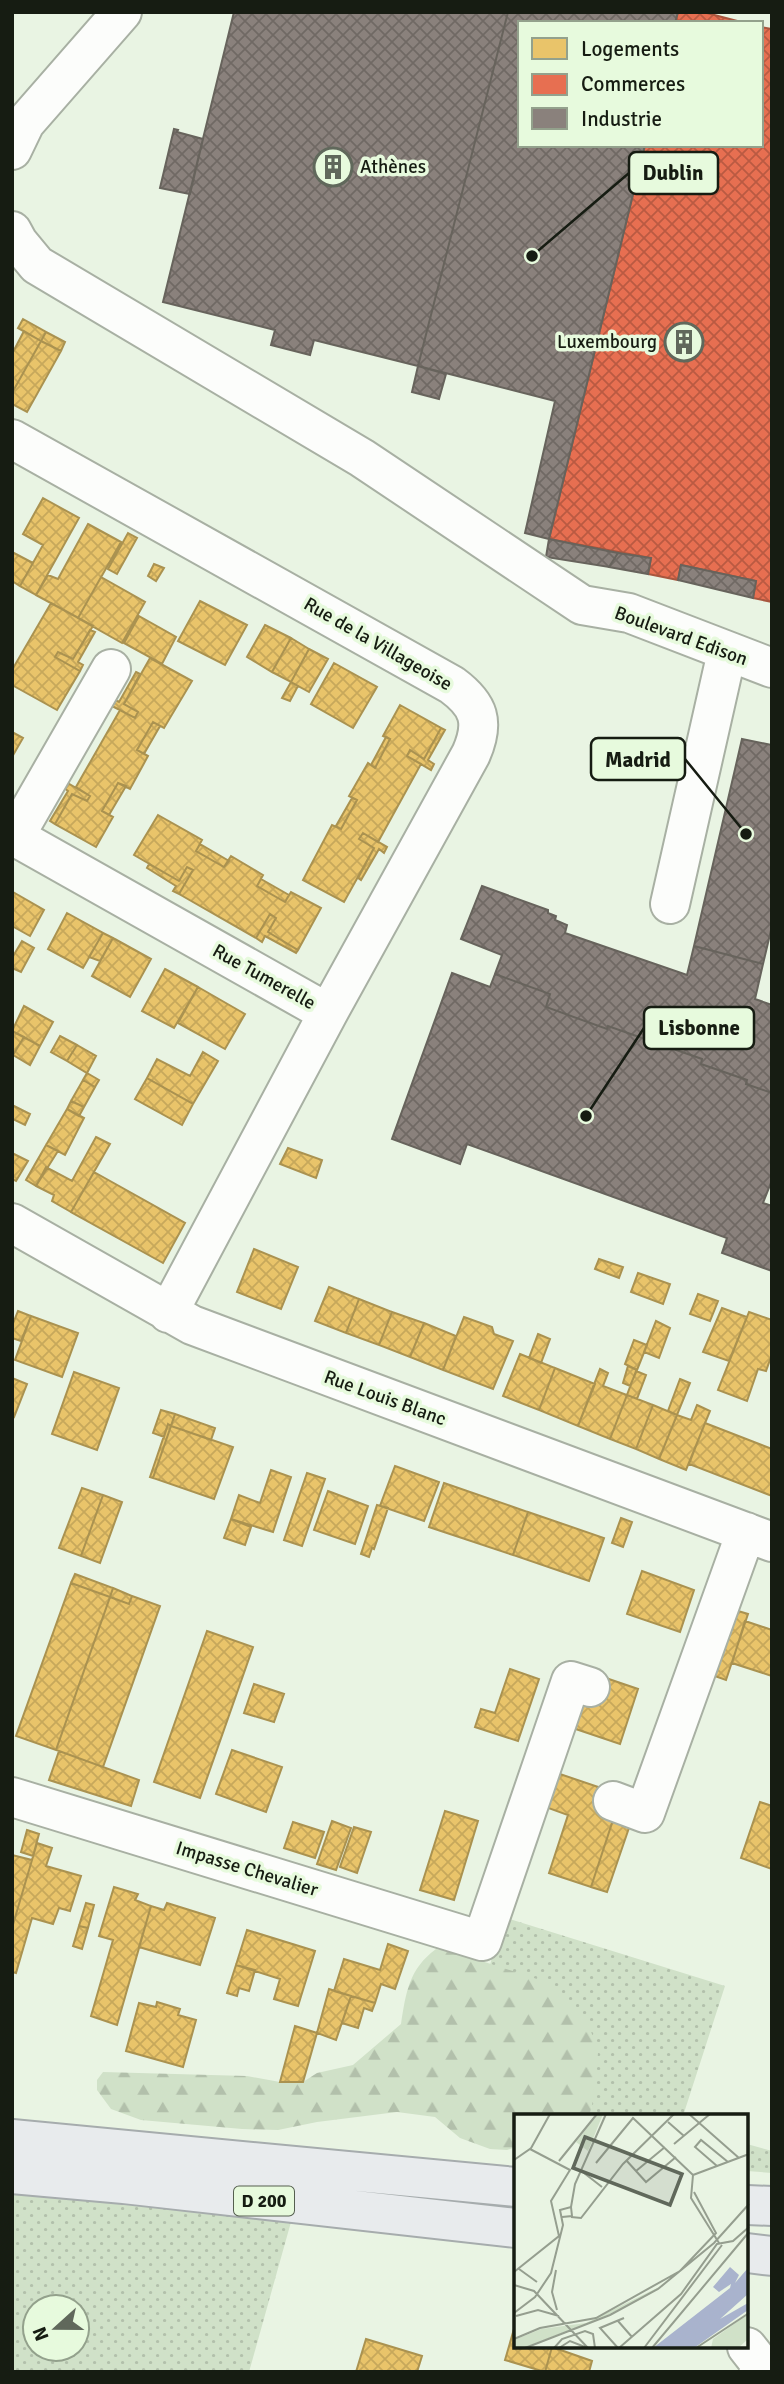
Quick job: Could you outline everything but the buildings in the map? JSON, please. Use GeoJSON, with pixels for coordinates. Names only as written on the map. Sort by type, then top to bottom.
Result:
{"type":"FeatureCollection","features":[{"type":"Feature","properties":{"kind":"main road","name":"D 200"},"geometry":{"type":"LineString","coordinates":[[12,2139],[514,2187]]}},
{"type":"Feature","properties":{"kind":"main road","name":"D 200"},"geometry":{"type":"LineString","coordinates":[[12,2174],[514,2228]]}},
{"type":"Feature","properties":{"kind":"main road"},"geometry":{"type":"LineString","coordinates":[[749,2205],[772,2206]]}},
{"type":"Feature","properties":{"kind":"main road"},"geometry":{"type":"LineString","coordinates":[[749,2253],[772,2256]]}},
{"type":"Feature","properties":{"kind":"street"},"geometry":{"type":"LineString","coordinates":[[12,150],[25,123],[122,12]]}},
{"type":"Feature","properties":{"kind":"street","name":"Boulevard Edison"},"geometry":{"type":"LineString","coordinates":[[12,230],[37,265],[362,458],[582,605],[629,613],[772,668]]}},
{"type":"Feature","properties":{"kind":"street","name":"Rue de la Villageoise"},"geometry":{"type":"LineString","coordinates":[[12,439],[452,685],[471,702],[478,715],[479,727],[471,754],[328,1013]]}},
{"type":"Feature","properties":{"kind":"street"},"geometry":{"type":"LineString","coordinates":[[670,904],[727,652]]}},
{"type":"Feature","properties":{"kind":"street"},"geometry":{"type":"LineString","coordinates":[[13,836],[111,669]]}},
{"type":"Feature","properties":{"kind":"street","name":"Rue Tumerelle"},"geometry":{"type":"LineString","coordinates":[[13,836],[328,1013],[168,1313]]}},
{"type":"Feature","properties":{"kind":"street","name":"Rue Louis Blanc"},"geometry":{"type":"LineString","coordinates":[[12,1223],[168,1313],[245,1346],[759,1537]]}},
{"type":"Feature","properties":{"kind":"street"},"geometry":{"type":"LineString","coordinates":[[614,1801],[645,1812],[759,1537]]}},
{"type":"Feature","properties":{"kind":"street","name":"Impasse Chevalier"},"geometry":{"type":"LineString","coordinates":[[12,1797],[482,1941],[571,1681],[590,1687]]}},
{"type":"Feature","properties":{"kind":"street"},"geometry":{"type":"LineString","coordinates":[[749,2349],[758,2361],[759,2372]]}},
{"type":"Feature","properties":{"kind":"green space"},"geometry":{"type":"Polygon","coordinates":[[[503,1917],[725,1986],[684,2114],[590,2114],[592,2105],[490,1965],[503,1917]]]}},
{"type":"Feature","properties":{"kind":"green space"},"geometry":{"type":"Polygon","coordinates":[[[436,1949],[454,1952],[549,1983],[571,2002],[589,2025],[598,2053],[590,2114],[514,2114],[514,2148],[507,2150],[490,2149],[460,2138],[435,2117],[397,2112],[278,2130],[141,2120],[111,2109],[97,2090],[97,2080],[103,2072],[247,2076],[280,2082],[303,2082],[317,2073],[353,2065],[401,2024],[410,1982],[427,1957],[436,1949]]]}},
{"type":"Feature","properties":{"kind":"green space"},"geometry":{"type":"Polygon","coordinates":[[[749,2145],[772,2151],[772,2173],[749,2171],[749,2145]]]}},
{"type":"Feature","properties":{"kind":"green space"},"geometry":{"type":"Polygon","coordinates":[[[12,2192],[291,2222],[249,2372],[12,2372],[12,2192]]]}},
{"type":"Feature","properties":{"kind":"place","name":"Athènes"},"geometry":{"type":"Point","coordinates":[333,167]}},
{"type":"Feature","properties":{"kind":"place","name":"Dublin"},"geometry":{"type":"Point","coordinates":[532,256]}},
{"type":"Feature","properties":{"kind":"place","name":"Luxembourg"},"geometry":{"type":"Point","coordinates":[684,342]}},
{"type":"Feature","properties":{"kind":"place","name":"Madrid"},"geometry":{"type":"Point","coordinates":[746,834]}},
{"type":"Feature","properties":{"kind":"place","name":"Lisbonne"},"geometry":{"type":"Point","coordinates":[586,1116]}}]}
